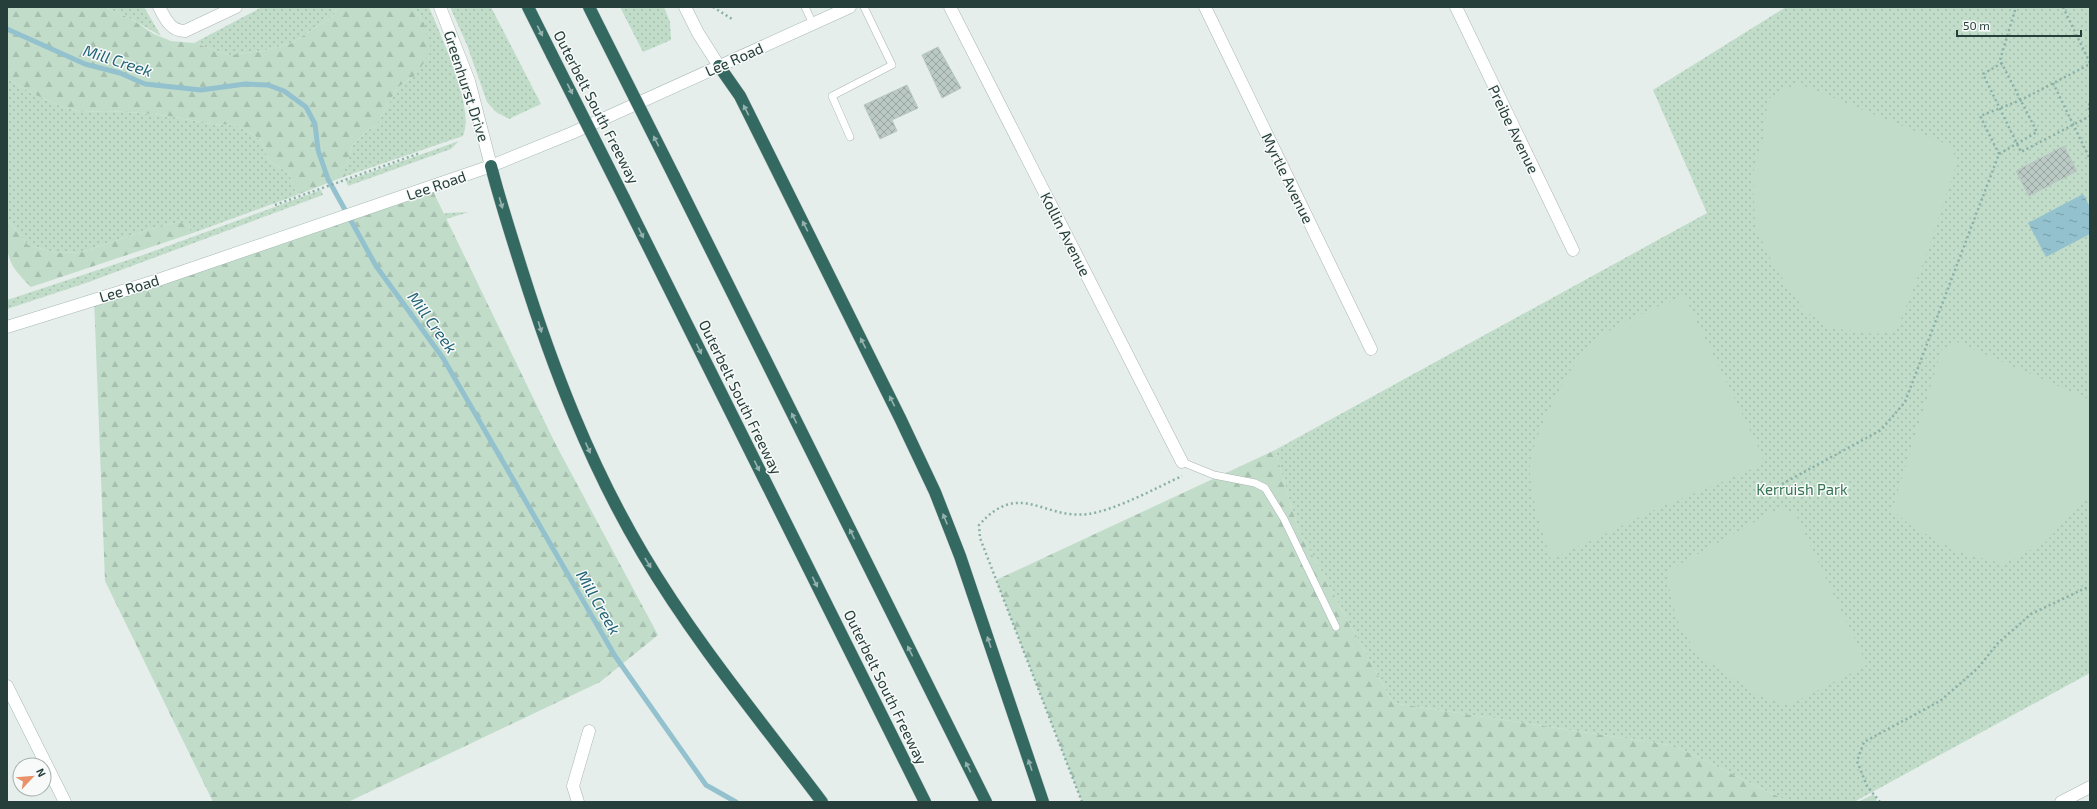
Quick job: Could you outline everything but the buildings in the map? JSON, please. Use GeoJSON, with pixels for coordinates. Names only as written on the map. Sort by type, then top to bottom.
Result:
{"type":"FeatureCollection","features":[{"type":"Feature","properties":{"kind":"highway","name":"Outerbelt South Freeway"},"geometry":{"type":"LineString","coordinates":[[528,7],[925,802]]}},
{"type":"Feature","properties":{"kind":"highway"},"geometry":{"type":"LineString","coordinates":[[589,7],[986,802]]}},
{"type":"Feature","properties":{"kind":"highway"},"geometry":{"type":"LineString","coordinates":[[719,66],[740,96],[897,412],[935,492],[964,569],[1043,802]]}},
{"type":"Feature","properties":{"kind":"highway"},"geometry":{"type":"LineString","coordinates":[[491,166],[504,214],[558,379],[614,503],[644,556],[679,610],[822,802]]}},
{"type":"Feature","properties":{"kind":"street"},"geometry":{"type":"LineString","coordinates":[[158,7],[171,26],[178,31],[190,29],[236,7]]}},
{"type":"Feature","properties":{"kind":"street","name":"Greenhurst Drive"},"geometry":{"type":"LineString","coordinates":[[440,7],[469,81],[491,166]]}},
{"type":"Feature","properties":{"kind":"street"},"geometry":{"type":"LineString","coordinates":[[685,7],[698,33],[719,66]]}},
{"type":"Feature","properties":{"kind":"street","name":"Lee Road"},"geometry":{"type":"LineString","coordinates":[[7,327],[158,280],[491,166],[572,133],[850,7]]}},
{"type":"Feature","properties":{"kind":"street","name":"Kollin Avenue"},"geometry":{"type":"LineString","coordinates":[[950,7],[1182,462]]}},
{"type":"Feature","properties":{"kind":"street","name":"Myrtle Avenue"},"geometry":{"type":"LineString","coordinates":[[1205,7],[1371,349]]}},
{"type":"Feature","properties":{"kind":"street","name":"Preibe Avenue"},"geometry":{"type":"LineString","coordinates":[[1456,7],[1573,250]]}},
{"type":"Feature","properties":{"kind":"street"},"geometry":{"type":"LineString","coordinates":[[7,687],[65,802]]}},
{"type":"Feature","properties":{"kind":"street"},"geometry":{"type":"LineString","coordinates":[[578,802],[573,786],[589,731]]}},
{"type":"Feature","properties":{"kind":"street"},"geometry":{"type":"LineString","coordinates":[[2061,802],[2090,787]]}},
{"type":"Feature","properties":{"kind":"lane"},"geometry":{"type":"LineString","coordinates":[[805,7],[813,24]]}},
{"type":"Feature","properties":{"kind":"lane"},"geometry":{"type":"LineString","coordinates":[[850,137],[832,96],[892,65],[864,7]]}},
{"type":"Feature","properties":{"kind":"lane"},"geometry":{"type":"LineString","coordinates":[[1182,462],[1214,475],[1254,483],[1265,488],[1284,519],[1336,627]]}},
{"type":"Feature","properties":{"kind":"path"},"geometry":{"type":"LineString","coordinates":[[714,7],[732,19]]}},
{"type":"Feature","properties":{"kind":"path"},"geometry":{"type":"LineString","coordinates":[[1782,484],[1881,430],[1905,402],[1999,154],[2038,132],[2000,60],[2016,7]]}},
{"type":"Feature","properties":{"kind":"path"},"geometry":{"type":"LineString","coordinates":[[1999,154],[1980,116],[2021,100],[2090,64],[2063,7]]}},
{"type":"Feature","properties":{"kind":"path"},"geometry":{"type":"LineString","coordinates":[[2002,63],[1983,74],[2021,152],[2090,116]]}},
{"type":"Feature","properties":{"kind":"path"},"geometry":{"type":"LineString","coordinates":[[2053,83],[2090,158]]}},
{"type":"Feature","properties":{"kind":"path"},"geometry":{"type":"LineString","coordinates":[[2090,104],[2088,105],[2090,112]]}},
{"type":"Feature","properties":{"kind":"path"},"geometry":{"type":"LineString","coordinates":[[275,205],[420,153]]}},
{"type":"Feature","properties":{"kind":"path"},"geometry":{"type":"LineString","coordinates":[[1082,802],[980,538],[979,525],[989,513],[1010,504],[1023,502],[1068,515],[1089,514],[1129,501],[1199,469]]}},
{"type":"Feature","properties":{"kind":"path"},"geometry":{"type":"LineString","coordinates":[[1880,802],[1867,786],[1857,761],[1864,742],[1940,701],[1978,668],[1997,644],[2031,614],[2090,586]]}},
{"type":"Feature","properties":{"kind":"green space"},"geometry":{"type":"Polygon","coordinates":[[[7,7],[105,7],[133,20],[154,34],[171,41],[194,43],[229,55],[263,51],[292,43],[333,16],[338,7],[413,7],[424,23],[431,51],[416,75],[398,87],[376,126],[368,130],[352,146],[347,164],[342,168],[346,176],[297,195],[289,173],[270,162],[260,139],[236,125],[211,124],[169,116],[141,113],[107,111],[82,112],[63,107],[33,94],[7,78],[7,7]]]}},
{"type":"Feature","properties":{"kind":"green space"},"geometry":{"type":"Polygon","coordinates":[[[105,7],[144,7],[161,36],[133,20],[105,7]]]}},
{"type":"Feature","properties":{"kind":"green space"},"geometry":{"type":"Polygon","coordinates":[[[262,7],[338,7],[333,16],[292,43],[263,51],[229,55],[194,43],[262,7]]]}},
{"type":"Feature","properties":{"kind":"green space"},"geometry":{"type":"Polygon","coordinates":[[[413,7],[429,7],[448,53],[461,91],[465,109],[466,124],[463,136],[346,176],[341,168],[347,164],[352,146],[368,130],[376,126],[398,87],[416,75],[424,23],[413,7]]]}},
{"type":"Feature","properties":{"kind":"green space"},"geometry":{"type":"Polygon","coordinates":[[[450,7],[491,7],[541,104],[509,119],[496,112],[487,102],[467,45],[450,7]]]}},
{"type":"Feature","properties":{"kind":"green space"},"geometry":{"type":"Polygon","coordinates":[[[620,7],[664,7],[670,22],[671,40],[643,52],[620,7]]]}},
{"type":"Feature","properties":{"kind":"green space","name":"Kerruish Park"},"geometry":{"type":"Polygon","coordinates":[[[1786,7],[2090,7],[2090,673],[1854,802],[1789,802],[1675,746],[1393,703],[1298,529],[1275,450],[1707,213],[1653,90],[1786,7]]]}},
{"type":"Feature","properties":{"kind":"green space"},"geometry":{"type":"Polygon","coordinates":[[[7,78],[33,94],[63,107],[82,112],[107,111],[141,113],[169,116],[211,124],[236,125],[260,139],[270,162],[289,173],[297,195],[190,234],[189,225],[179,222],[154,228],[82,252],[57,253],[28,245],[7,219],[7,78]]]}},
{"type":"Feature","properties":{"kind":"green space"},"geometry":{"type":"Polygon","coordinates":[[[1797,83],[1951,146],[1957,162],[1926,256],[1899,324],[1895,330],[1875,334],[1831,328],[1805,311],[1775,268],[1755,226],[1753,173],[1763,138],[1768,99],[1797,83]]]}},
{"type":"Feature","properties":{"kind":"green space"},"geometry":{"type":"Polygon","coordinates":[[[459,141],[451,149],[348,186],[346,181],[459,141]]]}},
{"type":"Feature","properties":{"kind":"green space"},"geometry":{"type":"Polygon","coordinates":[[[431,187],[555,443],[658,635],[600,682],[348,802],[213,802],[105,581],[94,299],[431,187]]]}},
{"type":"Feature","properties":{"kind":"green space"},"geometry":{"type":"Polygon","coordinates":[[[321,190],[323,195],[86,283],[7,309],[7,300],[143,255],[321,190]]]}},
{"type":"Feature","properties":{"kind":"green space"},"geometry":{"type":"Polygon","coordinates":[[[469,212],[377,240],[374,235],[447,213],[469,212]]]}},
{"type":"Feature","properties":{"kind":"green space"},"geometry":{"type":"Polygon","coordinates":[[[7,219],[28,245],[57,253],[82,252],[154,228],[179,222],[189,225],[190,234],[31,287],[16,270],[9,257],[7,249],[7,219]]]}},
{"type":"Feature","properties":{"kind":"green space"},"geometry":{"type":"Polygon","coordinates":[[[1684,295],[1763,457],[1757,467],[1652,511],[1551,560],[1534,501],[1530,477],[1530,466],[1537,438],[1562,384],[1582,354],[1600,337],[1622,323],[1684,295]]]}},
{"type":"Feature","properties":{"kind":"green space"},"geometry":{"type":"Polygon","coordinates":[[[1957,342],[2088,399],[2090,403],[2090,491],[2046,542],[2004,564],[1958,552],[1910,525],[1892,510],[1942,349],[1957,342]]]}},
{"type":"Feature","properties":{"kind":"green space"},"geometry":{"type":"Polygon","coordinates":[[[1275,450],[1298,529],[1393,703],[1675,746],[1789,802],[1082,802],[996,580],[1275,450]]]}},
{"type":"Feature","properties":{"kind":"green space"},"geometry":{"type":"Polygon","coordinates":[[[1779,508],[1795,513],[1867,665],[1789,705],[1760,696],[1697,654],[1676,618],[1666,572],[1779,508]]]}},
{"type":"Feature","properties":{"kind":"green space"},"geometry":{"type":"Polygon","coordinates":[[[1874,794],[1877,802],[1858,802],[1874,794]]]}},
{"type":"Feature","properties":{"kind":"water"},"geometry":{"type":"Polygon","coordinates":[[[2083,194],[2090,207],[2090,234],[2046,257],[2028,223],[2083,194]]]}},
{"type":"Feature","properties":{"kind":"waterway","name":"Mill Creek"},"geometry":{"type":"LineString","coordinates":[[7,29],[85,64],[120,73],[145,84],[201,90],[245,84],[268,85],[284,91],[306,107],[315,124],[318,150],[328,179],[376,266],[443,358],[615,656],[706,785],[736,802]]}}]}
